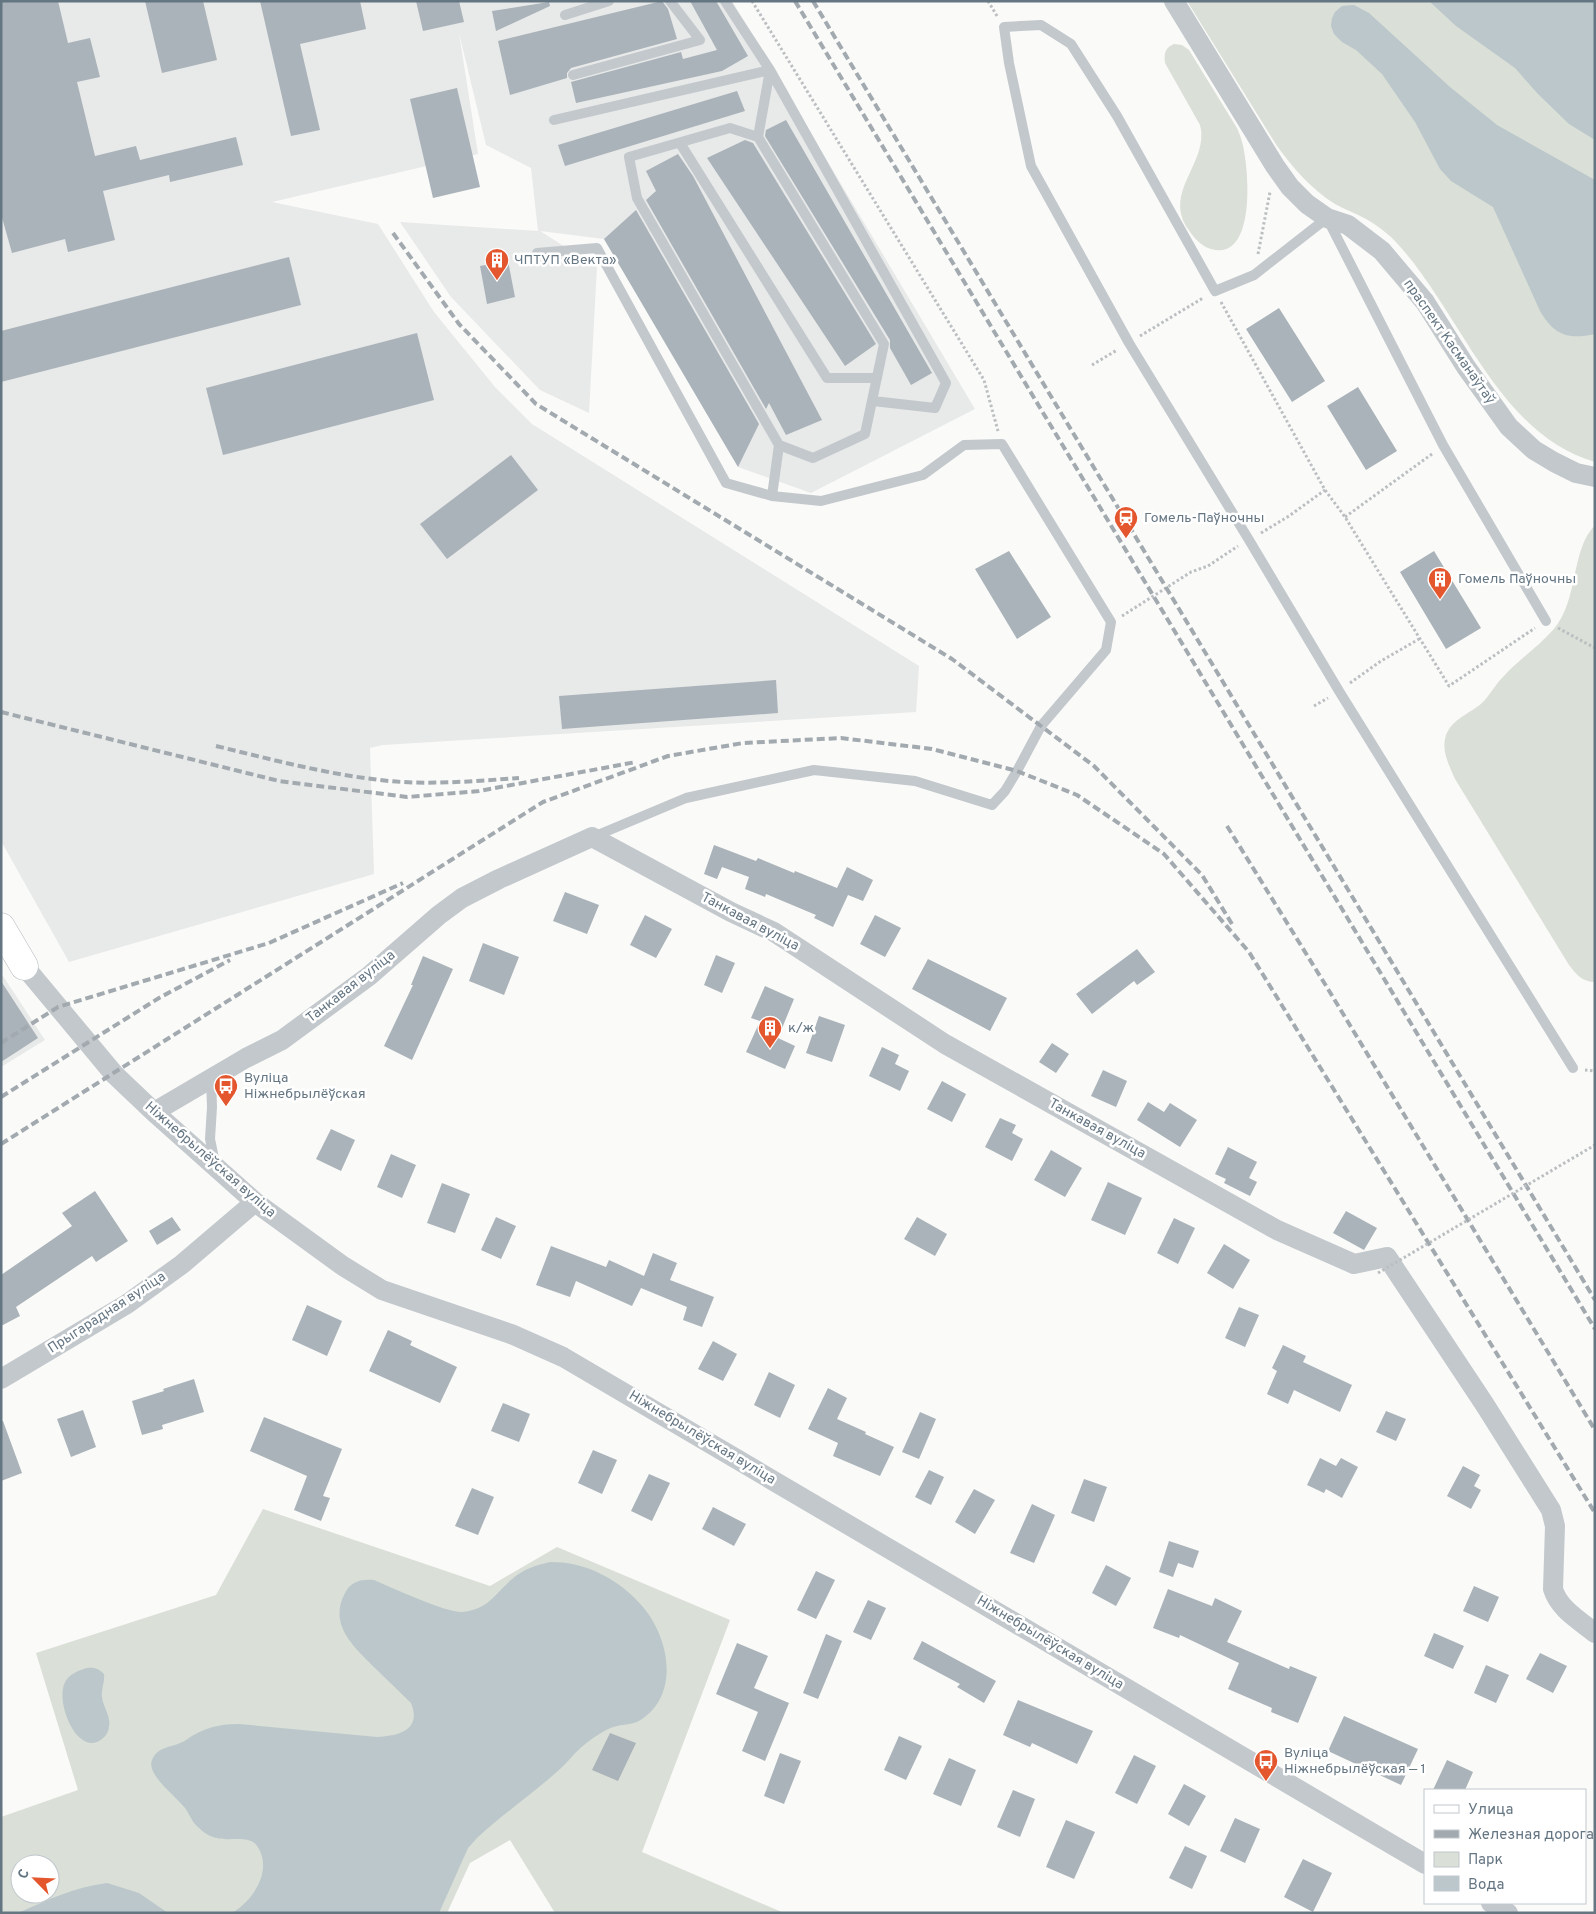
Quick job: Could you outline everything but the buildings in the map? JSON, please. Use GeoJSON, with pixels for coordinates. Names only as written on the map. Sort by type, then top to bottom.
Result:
{"type":"FeatureCollection","features":[{"type":"Feature","properties":{"kind":"street","name":"праспект Касманаўтаў"},"geometry":{"type":"LineString","coordinates":[[1174,1],[1275,166],[1290,187],[1307,204],[1328,218],[1348,225],[1382,251],[1425,302],[1466,367],[1509,427],[1534,450],[1554,462],[1576,472],[1595,477]]}},
{"type":"Feature","properties":{"kind":"street","name":"Танкавая вуліца"},"geometry":{"type":"LineString","coordinates":[[154,1112],[282,1040],[369,976],[439,915],[462,898],[499,879],[592,838],[731,912],[774,932],[945,1044],[1277,1230],[1354,1264],[1382,1265]]}},
{"type":"Feature","properties":{"kind":"street"},"geometry":{"type":"LineString","coordinates":[[1,927],[24,966]]}},
{"type":"Feature","properties":{"kind":"street","name":"Ніжнебрылёўская вуліца"},"geometry":{"type":"LineString","coordinates":[[24,966],[114,1074],[154,1112],[255,1202],[343,1266],[382,1290],[511,1334],[563,1356],[1424,1863]]}},
{"type":"Feature","properties":{"kind":"street","name":"Прыгарадная вуліца"},"geometry":{"type":"LineString","coordinates":[[1,1379],[127,1304],[180,1265],[255,1202]]}},
{"type":"Feature","properties":{"kind":"street"},"geometry":{"type":"LineString","coordinates":[[1382,1265],[1485,1405],[1551,1510],[1555,1526],[1553,1589],[1556,1598],[1563,1607],[1595,1633]]}},
{"type":"Feature","properties":{"kind":"street"},"geometry":{"type":"LineString","coordinates":[[1493,1904],[1508,1913]]}},
{"type":"Feature","properties":{"kind":"lane"},"geometry":{"type":"LineString","coordinates":[[565,15],[609,1]]}},
{"type":"Feature","properties":{"kind":"lane"},"geometry":{"type":"LineString","coordinates":[[573,75],[700,40],[670,1]]}},
{"type":"Feature","properties":{"kind":"lane"},"geometry":{"type":"LineString","coordinates":[[725,1],[770,70],[946,383],[935,408],[873,401]]}},
{"type":"Feature","properties":{"kind":"lane"},"geometry":{"type":"LineString","coordinates":[[1546,621],[1444,445],[1328,218],[1254,275],[1215,291],[1118,116],[1071,44],[1041,25],[1004,27],[1009,63],[1031,166],[1129,343],[1339,691],[1573,1068]]}},
{"type":"Feature","properties":{"kind":"lane"},"geometry":{"type":"LineString","coordinates":[[554,120],[770,70]]}},
{"type":"Feature","properties":{"kind":"lane"},"geometry":{"type":"LineString","coordinates":[[758,137],[770,70]]}},
{"type":"Feature","properties":{"kind":"lane"},"geometry":{"type":"LineString","coordinates":[[772,496],[779,445],[637,198],[629,157],[730,128],[758,137],[884,344],[865,434],[813,458],[779,445]]}},
{"type":"Feature","properties":{"kind":"lane"},"geometry":{"type":"LineString","coordinates":[[680,143],[827,378],[877,378]]}},
{"type":"Feature","properties":{"kind":"lane"},"geometry":{"type":"LineString","coordinates":[[537,254],[597,248],[726,484],[772,496],[822,501],[923,475],[964,446],[1002,444],[1111,622],[1106,650],[1041,726],[1009,784],[992,805],[915,781],[814,770],[686,798],[592,838]]}},
{"type":"Feature","properties":{"kind":"lane"},"geometry":{"type":"LineString","coordinates":[[211,1080],[210,1139],[216,1169]]}},
{"type":"Feature","properties":{"kind":"path"},"geometry":{"type":"LineString","coordinates":[[752,1],[984,380],[1002,444]]}},
{"type":"Feature","properties":{"kind":"path"},"geometry":{"type":"LineString","coordinates":[[1254,275],[1275,166]]}},
{"type":"Feature","properties":{"kind":"path"},"geometry":{"type":"LineString","coordinates":[[1173,317],[1215,291],[1325,490],[1345,517],[1449,686],[1546,621],[1595,648]]}},
{"type":"Feature","properties":{"kind":"path"},"geometry":{"type":"LineString","coordinates":[[1345,517],[1444,445]]}},
{"type":"Feature","properties":{"kind":"path"},"geometry":{"type":"LineString","coordinates":[[1111,622],[1142,605],[1191,572],[1208,566],[1288,516],[1325,490]]}},
{"type":"Feature","properties":{"kind":"path"},"geometry":{"type":"LineString","coordinates":[[1381,661],[1419,639]]}},
{"type":"Feature","properties":{"kind":"path"},"geometry":{"type":"LineString","coordinates":[[1382,1265],[1595,1145]]}},
{"type":"Feature","properties":{"kind":"shaded area"},"geometry":{"type":"Polygon","coordinates":[[[1,1],[732,1],[975,409],[811,493],[738,467],[604,239],[540,231],[597,267],[589,413],[540,390],[451,297],[400,222],[538,231],[531,168],[486,145],[459,33],[478,154],[272,202],[378,224],[434,312],[495,387],[532,424],[919,666],[916,712],[383,745],[370,748],[374,874],[69,962],[1,841],[1,1]]]}},
{"type":"Feature","properties":{"kind":"shaded area"},"geometry":{"type":"Polygon","coordinates":[[[1,973],[45,1040],[1,1067],[1,973]]]}},
{"type":"Feature","properties":{"kind":"green space"},"geometry":{"type":"Polygon","coordinates":[[[1187,1],[1595,1],[1595,462],[1560,447],[1531,425],[1505,397],[1482,366],[1417,267],[1393,239],[1369,221],[1326,198],[1296,171],[1277,146],[1187,1]]]}},
{"type":"Feature","properties":{"kind":"green space"},"geometry":{"type":"Polygon","coordinates":[[[1174,44],[1182,45],[1189,50],[1237,128],[1242,140],[1247,171],[1246,209],[1243,227],[1236,241],[1226,249],[1211,249],[1201,244],[1188,229],[1181,215],[1180,202],[1183,190],[1199,152],[1201,139],[1200,125],[1165,63],[1166,51],[1174,44]]]}},
{"type":"Feature","properties":{"kind":"green space"},"geometry":{"type":"Polygon","coordinates":[[[1595,525],[1595,982],[1590,982],[1583,979],[1569,965],[1455,779],[1447,760],[1444,744],[1450,727],[1482,703],[1503,677],[1553,630],[1567,605],[1582,548],[1587,536],[1595,525]]]}},
{"type":"Feature","properties":{"kind":"green space"},"geometry":{"type":"Polygon","coordinates":[[[263,1509],[490,1586],[557,1547],[730,1620],[642,1852],[784,1913],[555,1913],[510,1840],[470,1863],[447,1913],[1,1913],[1,1817],[78,1790],[36,1653],[216,1595],[263,1509]]]}},
{"type":"Feature","properties":{"kind":"water"},"geometry":{"type":"Polygon","coordinates":[[[1429,1],[1595,1],[1595,140],[1569,124],[1515,68],[1456,26],[1429,1]]]}},
{"type":"Feature","properties":{"kind":"water"},"geometry":{"type":"Polygon","coordinates":[[[1354,5],[1369,13],[1450,87],[1497,125],[1595,180],[1595,334],[1569,336],[1551,326],[1540,311],[1493,207],[1451,181],[1440,169],[1415,122],[1382,74],[1356,50],[1342,42],[1334,34],[1331,26],[1335,12],[1342,6],[1354,5]]]}},
{"type":"Feature","properties":{"kind":"water"},"geometry":{"type":"Polygon","coordinates":[[[551,1562],[577,1565],[602,1574],[634,1597],[643,1607],[659,1634],[664,1649],[666,1665],[666,1680],[662,1695],[654,1708],[639,1721],[613,1727],[592,1739],[550,1778],[478,1837],[468,1848],[439,1913],[232,1913],[253,1894],[258,1886],[263,1867],[259,1849],[251,1841],[222,1839],[207,1834],[200,1829],[185,1808],[158,1779],[151,1766],[155,1755],[162,1749],[181,1743],[199,1732],[224,1725],[239,1724],[377,1737],[400,1733],[411,1725],[413,1720],[414,1712],[411,1703],[359,1652],[346,1635],[341,1625],[340,1615],[341,1605],[347,1589],[357,1582],[374,1580],[418,1599],[443,1608],[462,1612],[483,1606],[512,1579],[525,1570],[551,1562]]]}},
{"type":"Feature","properties":{"kind":"water"},"geometry":{"type":"Polygon","coordinates":[[[87,1668],[97,1669],[104,1674],[102,1697],[109,1722],[105,1736],[93,1743],[84,1741],[76,1734],[65,1711],[63,1699],[63,1688],[67,1679],[74,1673],[87,1668]]]}},
{"type":"Feature","properties":{"kind":"water"},"geometry":{"type":"Polygon","coordinates":[[[107,1883],[139,1893],[168,1913],[18,1913],[39,1904],[60,1904],[60,1895],[107,1883]]]}},
{"type":"Feature","properties":{"kind":"railway"},"geometry":{"type":"LineString","coordinates":[[795,1],[1595,1329]]}},
{"type":"Feature","properties":{"kind":"railway"},"geometry":{"type":"LineString","coordinates":[[813,1],[1595,1300]]}},
{"type":"Feature","properties":{"kind":"railway"},"geometry":{"type":"LineString","coordinates":[[393,233],[459,324],[536,404],[952,659],[1094,766],[1202,875],[1232,924]]}},
{"type":"Feature","properties":{"kind":"railway"},"geometry":{"type":"LineString","coordinates":[[1,712],[279,781],[407,797],[479,791],[636,762]]}},
{"type":"Feature","properties":{"kind":"railway"},"geometry":{"type":"LineString","coordinates":[[1,1144],[543,802],[668,756],[743,743],[841,738],[932,749],[1017,771],[1077,795],[1164,854],[1249,952],[1595,1513]]}},
{"type":"Feature","properties":{"kind":"railway"},"geometry":{"type":"LineString","coordinates":[[216,746],[323,771],[389,781],[438,783],[519,778]]}},
{"type":"Feature","properties":{"kind":"railway"},"geometry":{"type":"LineString","coordinates":[[1227,826],[1595,1430]]}},
{"type":"Feature","properties":{"kind":"railway"},"geometry":{"type":"LineString","coordinates":[[1,1043],[58,1007],[269,943],[403,883]]}},
{"type":"Feature","properties":{"kind":"railway"},"geometry":{"type":"LineString","coordinates":[[1,1097],[159,998],[230,960]]}},
{"type":"Feature","properties":{"kind":"place","name":"ЧПТУП «Векта»"},"geometry":{"type":"Point","coordinates":[497,281]}},
{"type":"Feature","properties":{"kind":"place","name":"Гомель-Паўночны"},"geometry":{"type":"Point","coordinates":[1126,539]}},
{"type":"Feature","properties":{"kind":"place","name":"Гомель Паўночны"},"geometry":{"type":"Point","coordinates":[1440,600]}},
{"type":"Feature","properties":{"kind":"place","name":"к/ж"},"geometry":{"type":"Point","coordinates":[770,1049]}},
{"type":"Feature","properties":{"kind":"place","name":"Вуліца Ніжнебрылёўская"},"geometry":{"type":"Point","coordinates":[226,1107]}},
{"type":"Feature","properties":{"kind":"place","name":"Вуліца Ніжнебрылёўская — 1"},"geometry":{"type":"Point","coordinates":[1266,1782]}}]}
